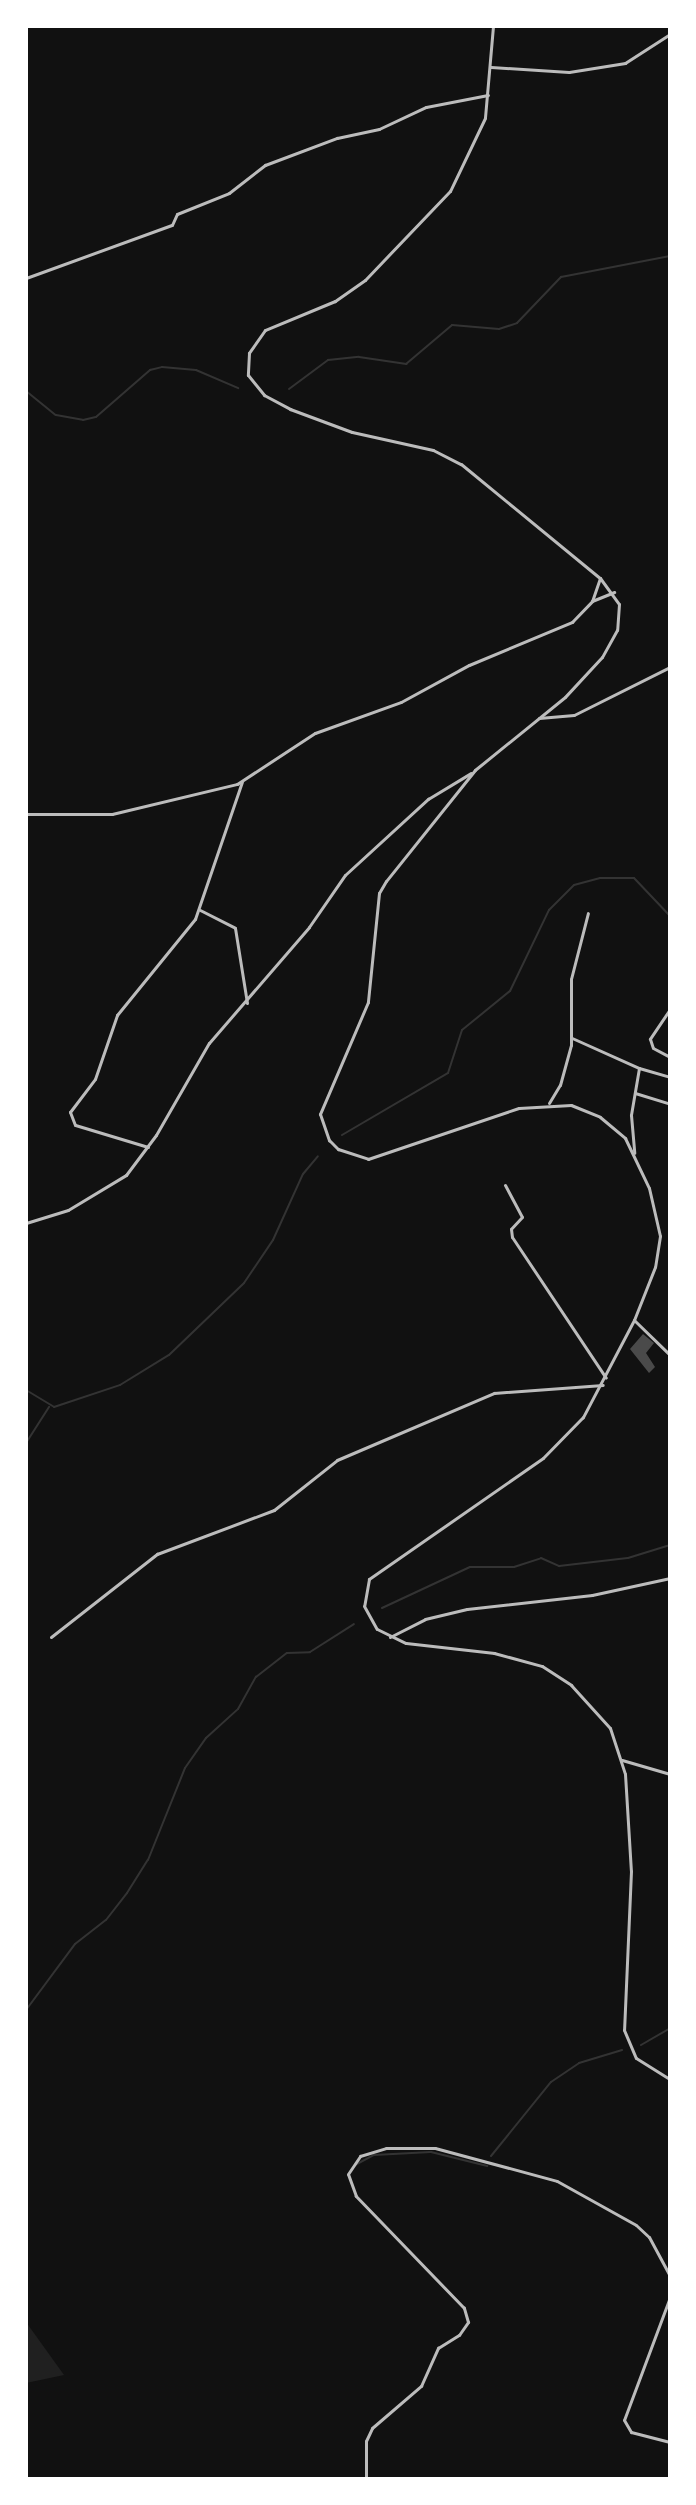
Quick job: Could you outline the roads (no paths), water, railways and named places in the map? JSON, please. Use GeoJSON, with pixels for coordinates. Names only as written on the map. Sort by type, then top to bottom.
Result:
{"type":"FeatureCollection","features":[{"type":"Feature","properties":{"kind":"street"},"geometry":{"type":"LineString","coordinates":[[26,1223],[68,1210],[112,1185],[148,1147],[209,1043],[247,1003],[369,850],[428,799],[475,770],[539,718],[577,685],[611,644],[620,617],[614,592],[447,456],[304,415],[264,395],[248,375],[249,353],[265,330],[349,292],[430,217],[467,161],[488,95],[493,26]]}},
{"type":"Feature","properties":{"kind":"street"},"geometry":{"type":"LineString","coordinates":[[491,67],[569,72],[625,63],[670,34]]}},
{"type":"Feature","properties":{"kind":"street"},"geometry":{"type":"LineString","coordinates":[[26,278],[172,225],[177,214],[229,193],[265,165],[337,138],[379,129],[426,107],[488,95]]}},
{"type":"Feature","properties":{"kind":"street"},"geometry":{"type":"LineString","coordinates":[[592,601],[600,578]]}},
{"type":"Feature","properties":{"kind":"street"},"geometry":{"type":"LineString","coordinates":[[26,814],[112,814],[242,782],[315,733],[401,702],[469,665],[572,622],[592,601],[614,592]]}},
{"type":"Feature","properties":{"kind":"street"},"geometry":{"type":"LineString","coordinates":[[539,718],[574,715],[670,667]]}},
{"type":"Feature","properties":{"kind":"street"},"geometry":{"type":"LineString","coordinates":[[475,770],[379,893],[368,1002],[330,1084],[320,1114],[323,1127],[338,1149],[368,1159],[383,1158],[519,1108],[549,1103],[600,1117],[634,1153]]}},
{"type":"Feature","properties":{"kind":"street"},"geometry":{"type":"LineString","coordinates":[[148,1147],[72,1123],[70,1112],[95,1079],[117,1015],[179,942],[199,909],[242,782]]}},
{"type":"Feature","properties":{"kind":"street"},"geometry":{"type":"LineString","coordinates":[[199,909],[235,928],[247,1003]]}},
{"type":"Feature","properties":{"kind":"street"},"geometry":{"type":"LineString","coordinates":[[549,1103],[560,1085],[572,1038],[571,979],[588,913]]}},
{"type":"Feature","properties":{"kind":"street"},"geometry":{"type":"LineString","coordinates":[[670,1009],[650,1039],[653,1048],[670,1057]]}},
{"type":"Feature","properties":{"kind":"street"},"geometry":{"type":"LineString","coordinates":[[572,1038],[639,1068],[670,1077]]}},
{"type":"Feature","properties":{"kind":"street"},"geometry":{"type":"LineString","coordinates":[[639,1068],[631,1115],[634,1153],[649,1188],[660,1236],[655,1267],[603,1385],[572,1432],[543,1458],[369,1579],[364,1606],[370,1621],[389,1637],[419,1647],[512,1656],[542,1666],[598,1712],[622,1760],[632,1906],[624,2030],[636,2058],[670,2079]]}},
{"type":"Feature","properties":{"kind":"street"},"geometry":{"type":"LineString","coordinates":[[635,1093],[670,1104]]}},
{"type":"Feature","properties":{"kind":"street"},"geometry":{"type":"LineString","coordinates":[[505,1185],[522,1217],[510,1234],[606,1378]]}},
{"type":"Feature","properties":{"kind":"street"},"geometry":{"type":"LineString","coordinates":[[634,1320],[670,1355]]}},
{"type":"Feature","properties":{"kind":"street"},"geometry":{"type":"LineString","coordinates":[[51,1637],[157,1554],[274,1510],[337,1460],[494,1393],[603,1385]]}},
{"type":"Feature","properties":{"kind":"street"},"geometry":{"type":"LineString","coordinates":[[389,1637],[425,1619],[467,1609],[592,1595],[670,1578]]}},
{"type":"Feature","properties":{"kind":"street"},"geometry":{"type":"LineString","coordinates":[[622,1760],[670,1774]]}},
{"type":"Feature","properties":{"kind":"street"},"geometry":{"type":"LineString","coordinates":[[366,2479],[366,2441],[372,2428],[421,2386],[438,2348],[459,2335],[468,2322],[464,2308],[356,2196],[348,2174],[360,2156],[386,2148],[435,2148],[557,2181],[636,2225],[649,2237],[670,2276]]}},
{"type":"Feature","properties":{"kind":"street"},"geometry":{"type":"LineString","coordinates":[[670,2297],[624,2420],[631,2432],[670,2442]]}},
{"type":"Feature","properties":{"kind":"waterway"},"geometry":{"type":"LineString","coordinates":[[289,389],[328,360],[359,357],[406,364],[452,325],[499,329],[517,323],[561,277],[670,256]]}},
{"type":"Feature","properties":{"kind":"waterway"},"geometry":{"type":"LineString","coordinates":[[26,391],[56,415],[83,420],[96,417],[150,370],[162,367],[196,370],[238,388]]}},
{"type":"Feature","properties":{"kind":"waterway"},"geometry":{"type":"LineString","coordinates":[[342,1135],[448,1073],[462,1030],[510,991],[549,910],[574,885],[600,878],[634,878],[670,916]]}},
{"type":"Feature","properties":{"kind":"waterway"},"geometry":{"type":"LineString","coordinates":[[26,1390],[54,1407],[120,1385],[169,1355],[244,1283],[273,1240],[303,1174],[318,1156]]}},
{"type":"Feature","properties":{"kind":"waterway"},"geometry":{"type":"LineString","coordinates":[[26,1443],[49,1407]]}},
{"type":"Feature","properties":{"kind":"waterway"},"geometry":{"type":"LineString","coordinates":[[382,1608],[470,1567],[514,1567],[541,1558],[559,1566],[628,1558],[670,1545]]}},
{"type":"Feature","properties":{"kind":"waterway"},"geometry":{"type":"LineString","coordinates":[[26,2010],[75,1944],[106,1920],[127,1893],[148,1860],[185,1768],[206,1738],[238,1709],[256,1677],[287,1653],[310,1652],[354,1624]]}},
{"type":"Feature","properties":{"kind":"waterway"},"geometry":{"type":"LineString","coordinates":[[641,2045],[670,2028]]}},
{"type":"Feature","properties":{"kind":"waterway"},"geometry":{"type":"LineString","coordinates":[[491,2156],[551,2082],[579,2063],[622,2050]]}},
{"type":"Feature","properties":{"kind":"waterway"},"geometry":{"type":"LineString","coordinates":[[355,2165],[374,2155],[431,2152],[487,2166]]}}]}
